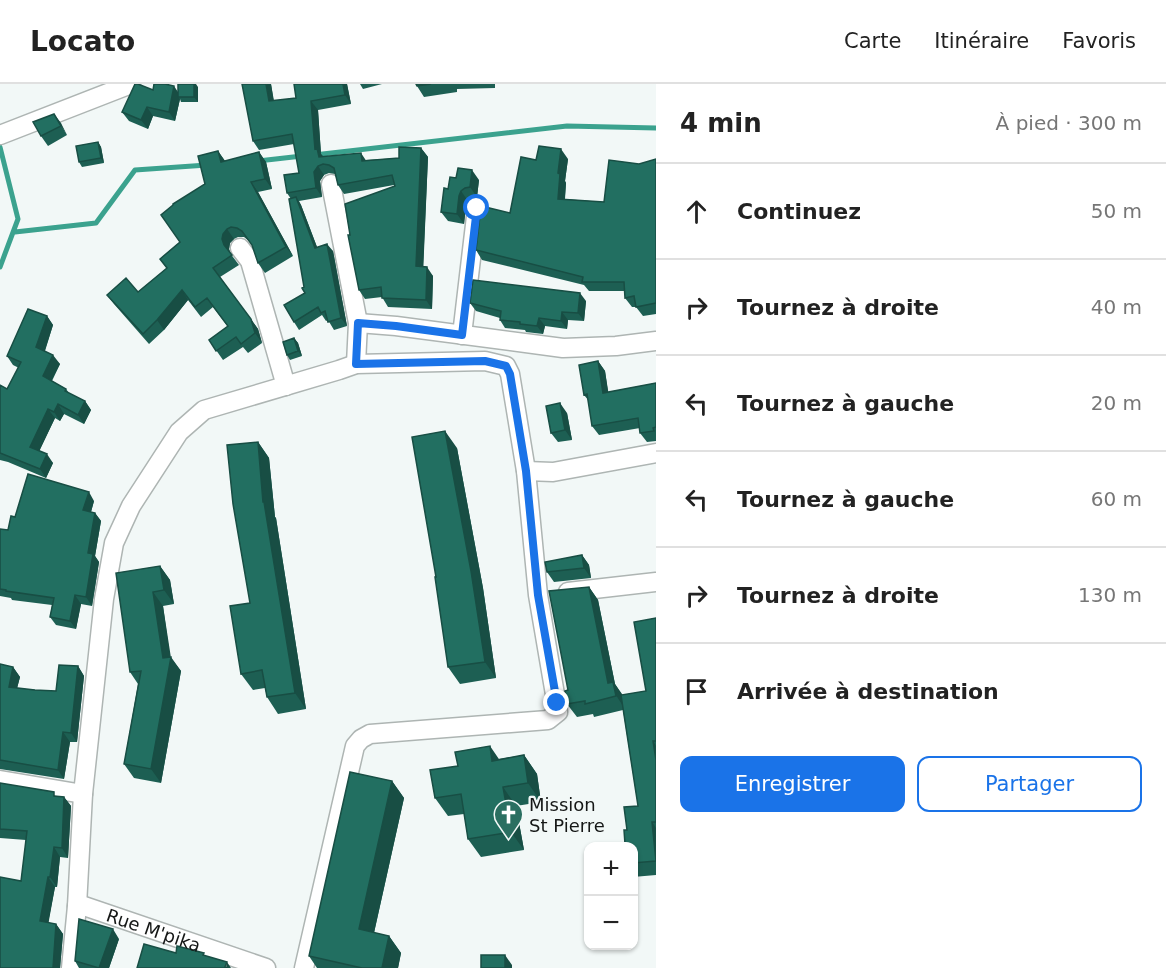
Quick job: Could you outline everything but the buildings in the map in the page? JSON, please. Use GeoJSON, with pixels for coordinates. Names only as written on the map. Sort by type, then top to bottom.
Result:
{"type":"FeatureCollection","features":[{"type":"Feature","properties":{"kind":"street"},"geometry":{"type":"LineString","coordinates":[[1,134],[131,84]]}},
{"type":"Feature","properties":{"kind":"street"},"geometry":{"type":"LineString","coordinates":[[331,184],[358,323],[356,364]]}},
{"type":"Feature","properties":{"kind":"street"},"geometry":{"type":"LineString","coordinates":[[462,335],[477,208]]}},
{"type":"Feature","properties":{"kind":"street"},"geometry":{"type":"LineString","coordinates":[[240,248],[250,261],[285,386]]}},
{"type":"Feature","properties":{"kind":"street"},"geometry":{"type":"LineString","coordinates":[[358,323],[563,348],[616,346],[656,341]]}},
{"type":"Feature","properties":{"kind":"street"},"geometry":{"type":"LineString","coordinates":[[71,968],[83,794],[104,598],[114,543],[131,506],[179,432],[204,410],[356,364],[485,361],[506,366],[510,374],[526,471],[538,595],[558,712],[548,720],[370,734],[361,739],[355,746],[304,968]]}},
{"type":"Feature","properties":{"kind":"street"},"geometry":{"type":"LineString","coordinates":[[526,471],[553,472],[656,453]]}},
{"type":"Feature","properties":{"kind":"street"},"geometry":{"type":"LineString","coordinates":[[538,595],[656,582]]}},
{"type":"Feature","properties":{"kind":"street"},"geometry":{"type":"LineString","coordinates":[[0,780],[83,794]]}},
{"type":"Feature","properties":{"kind":"street","name":"Rue M'pika"},"geometry":{"type":"LineString","coordinates":[[77,906],[81,905],[266,968]]}},
{"type":"Feature","properties":{"kind":"waterway"},"geometry":{"type":"LineString","coordinates":[[314,155],[567,126],[656,128]]}},
{"type":"Feature","properties":{"kind":"waterway"},"geometry":{"type":"LineString","coordinates":[[0,147],[18,219],[0,267]]}},
{"type":"Feature","properties":{"kind":"waterway"},"geometry":{"type":"LineString","coordinates":[[258,161],[302,156]]}},
{"type":"Feature","properties":{"kind":"waterway"},"geometry":{"type":"LineString","coordinates":[[15,232],[96,223],[135,170],[207,165]]}},
{"type":"Feature","properties":{"kind":"place","name":"Mission St Pierre"},"geometry":{"type":"Point","coordinates":[508,840]}},
{"type":"Feature","properties":{"kind":"route"},"geometry":{"type":"LineString","coordinates":[[477,208],[462,335],[358,323],[356,364],[485,361],[506,366],[510,374],[526,471],[538,595],[557,703]]}}]}
